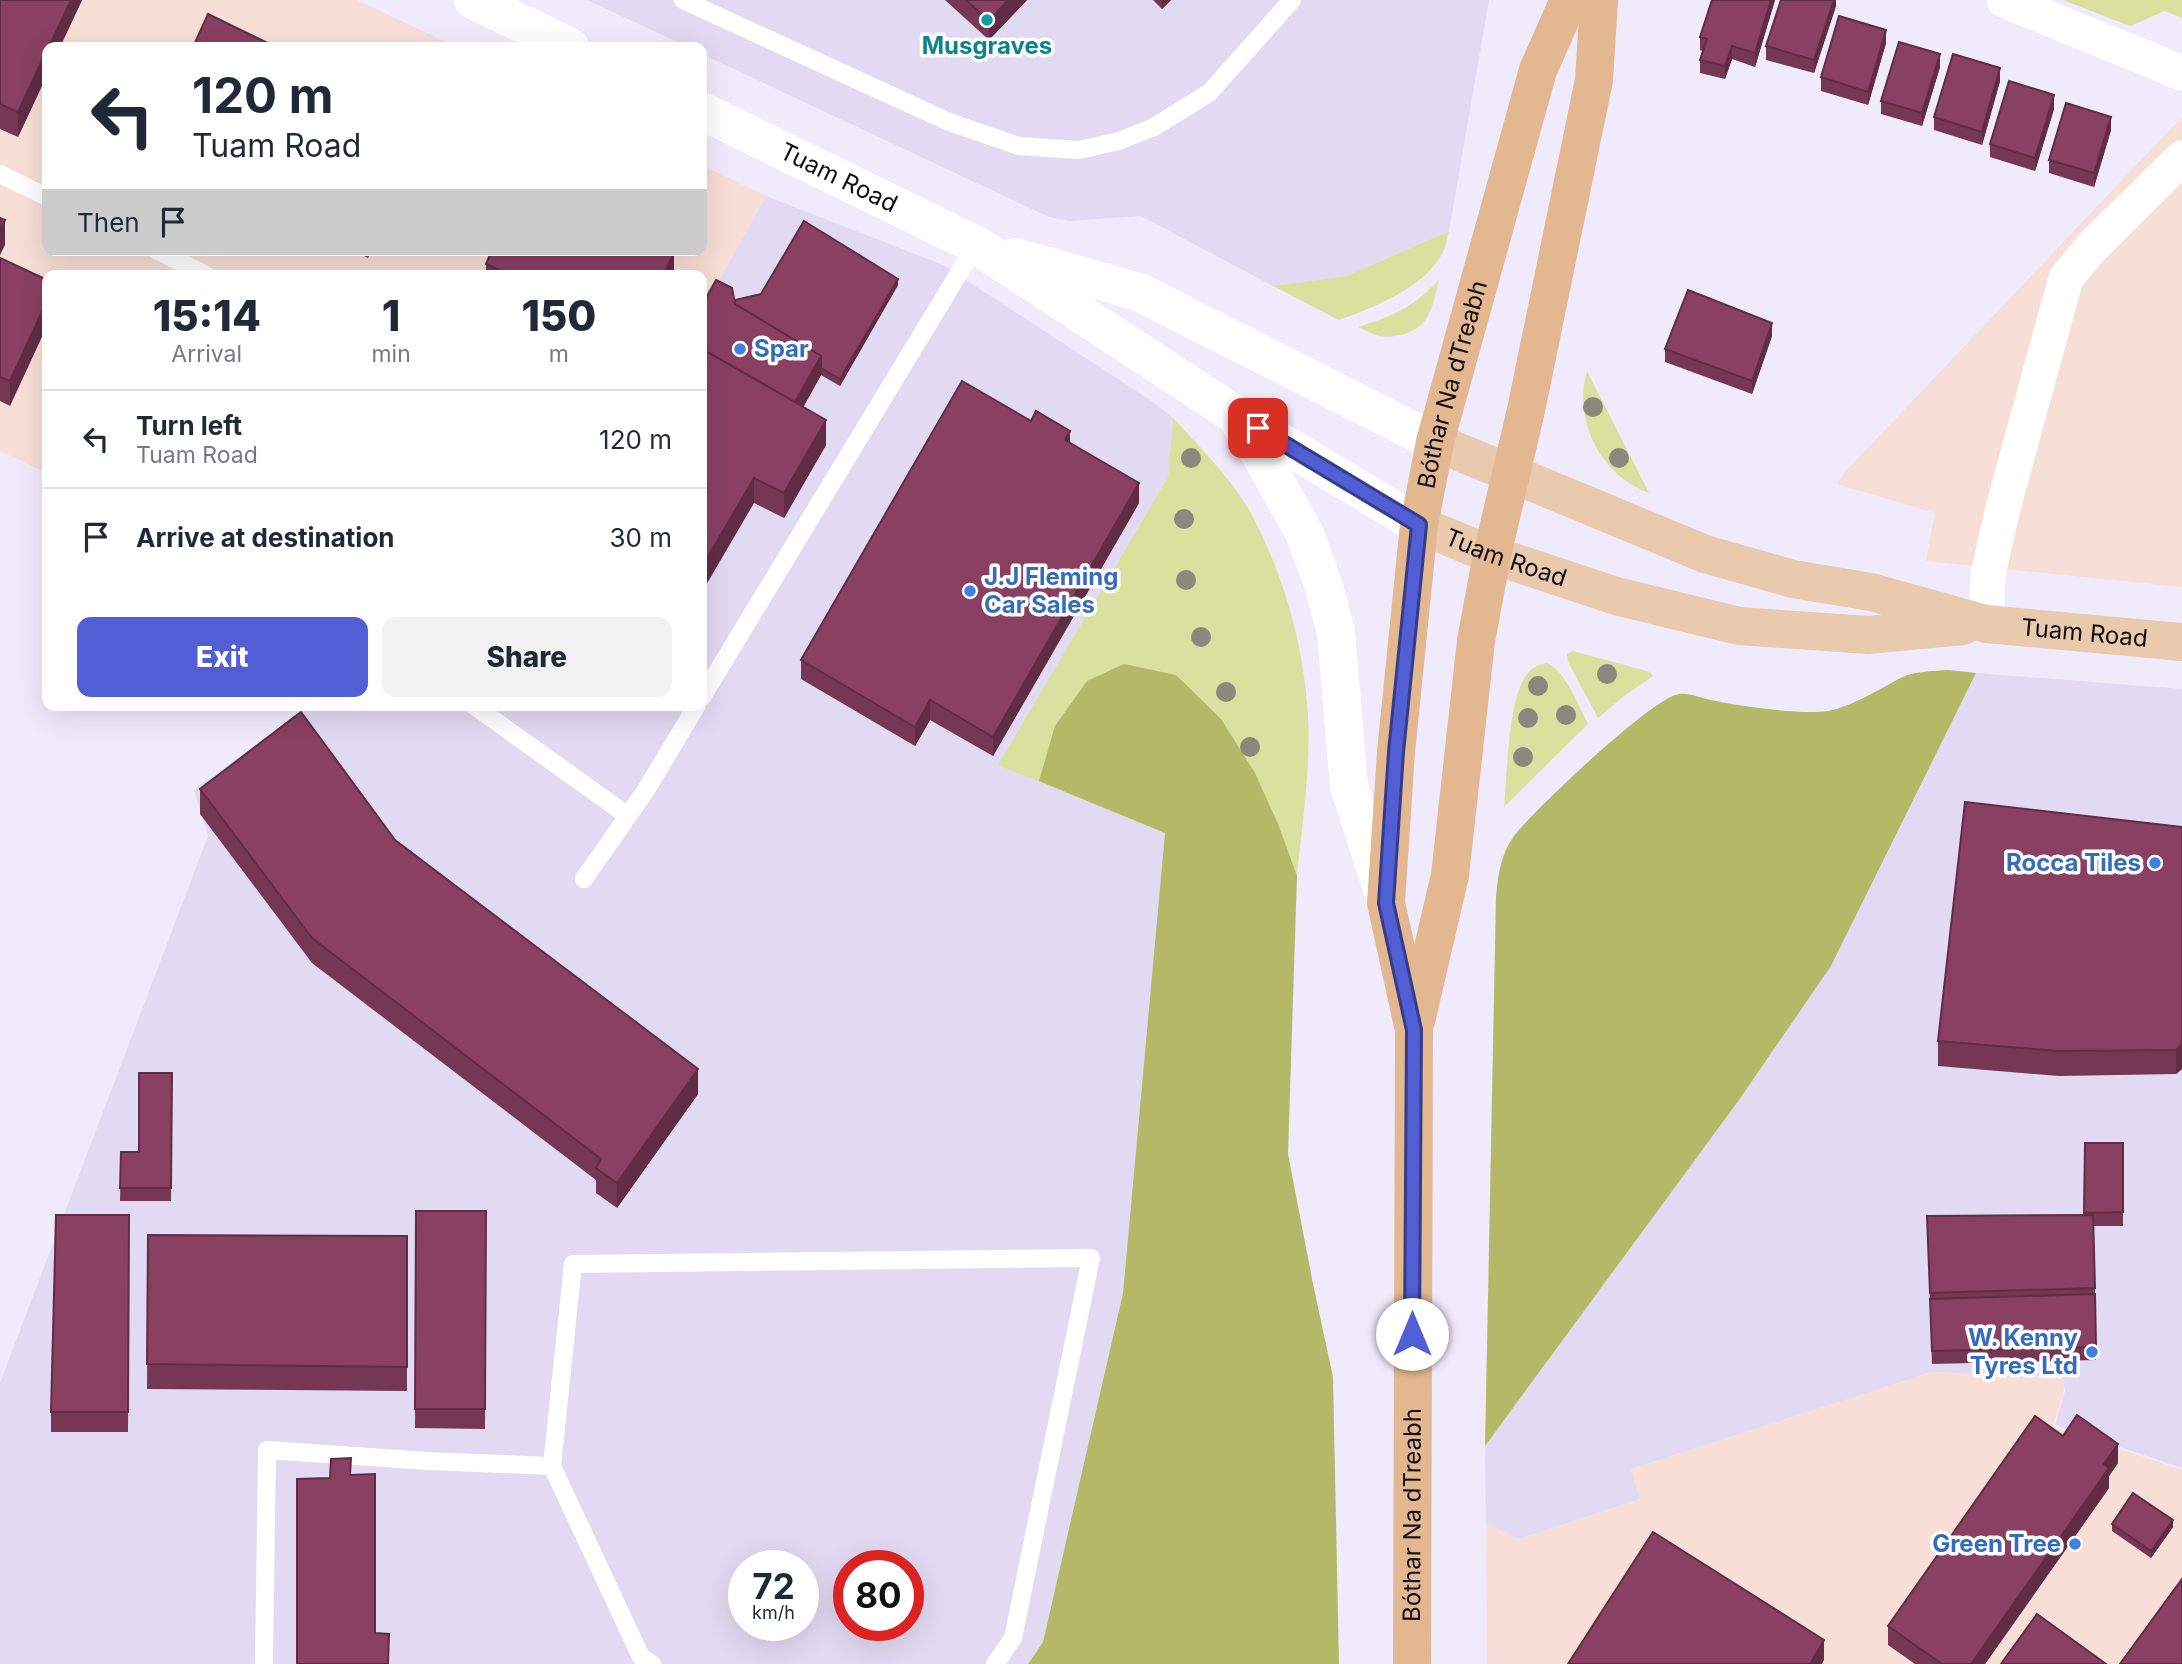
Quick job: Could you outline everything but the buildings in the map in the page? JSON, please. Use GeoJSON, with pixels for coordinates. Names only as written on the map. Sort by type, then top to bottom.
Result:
{"type":"FeatureCollection","features":[{"type":"Feature","properties":{"kind":"highway","name":"Bóthar Na dTreabh"},"geometry":{"type":"LineString","coordinates":[[1412,1664],[1414,1030],[1386,903],[1396,752],[1419,525],[1435,442],[1538,70],[1569,0]]}},
{"type":"Feature","properties":{"kind":"highway","name":"Bóthar Na dTreabh"},"geometry":{"type":"LineString","coordinates":[[1414,1030],[1450,874],[1476,640],[1492,555],[1526,410],[1594,80],[1600,0]]}},
{"type":"Feature","properties":{"kind":"main road"},"geometry":{"type":"LineString","coordinates":[[474,0],[560,42]]}},
{"type":"Feature","properties":{"kind":"main road","name":"Tuam Road"},"geometry":{"type":"LineString","coordinates":[[707,113],[976,246],[1234,414],[1419,525],[1492,555],[1616,596],[1739,626],[1868,635],[1986,624]]}},
{"type":"Feature","properties":{"kind":"main road","name":"Tuam Road"},"geometry":{"type":"LineString","coordinates":[[976,246],[1139,292],[1435,442],[1705,554],[1793,579],[1871,592],[1986,624],[2182,642]]}},
{"type":"Feature","properties":{"kind":"main road"},"geometry":{"type":"LineString","coordinates":[[1234,414],[1305,534],[1324,587],[1336,632],[1349,786],[1386,903]]}},
{"type":"Feature","properties":{"kind":"street"},"geometry":{"type":"LineString","coordinates":[[2004,0],[2182,73]]}},
{"type":"Feature","properties":{"kind":"street"},"geometry":{"type":"LineString","coordinates":[[1986,624],[1988,575],[2003,508],[2067,278],[2092,247],[2182,158]]}},
{"type":"Feature","properties":{"kind":"lane"},"geometry":{"type":"LineString","coordinates":[[683,0],[949,122],[1019,146],[1079,150],[1119,141],[1154,127],[1209,93],[1292,0]]}},
{"type":"Feature","properties":{"kind":"lane"},"geometry":{"type":"LineString","coordinates":[[0,174],[42,195]]}},
{"type":"Feature","properties":{"kind":"lane"},"geometry":{"type":"LineString","coordinates":[[707,690],[976,246]]}},
{"type":"Feature","properties":{"kind":"lane"},"geometry":{"type":"LineString","coordinates":[[168,256],[196,270]]}},
{"type":"Feature","properties":{"kind":"lane"},"geometry":{"type":"LineString","coordinates":[[481,711],[628,816]]}},
{"type":"Feature","properties":{"kind":"lane"},"geometry":{"type":"LineString","coordinates":[[584,879],[628,816],[693,711]]}},
{"type":"Feature","properties":{"kind":"lane"},"geometry":{"type":"LineString","coordinates":[[652,1664],[641,1657],[552,1466],[573,1264],[1091,1258],[1013,1638],[995,1664]]}},
{"type":"Feature","properties":{"kind":"lane"},"geometry":{"type":"LineString","coordinates":[[264,1664],[267,1450],[552,1466]]}},
{"type":"Feature","properties":{"kind":"shaded area"},"geometry":{"type":"Polygon","coordinates":[[[0,0],[357,0],[445,42],[42,42],[42,256],[707,256],[707,167],[766,196],[707,302],[707,270],[42,270],[42,471],[0,451],[0,0]]]}},
{"type":"Feature","properties":{"kind":"shaded area"},"geometry":{"type":"Polygon","coordinates":[[[587,0],[1489,0],[1449,231],[1347,276],[1273,286],[1141,216],[1069,221],[1049,217],[707,56],[707,42],[677,42],[587,0]]]}},
{"type":"Feature","properties":{"kind":"shaded area"},"geometry":{"type":"Polygon","coordinates":[[[2182,117],[2182,587],[1926,561],[1935,513],[1837,484],[1845,472],[2182,117]]]}},
{"type":"Feature","properties":{"kind":"shaded area"},"geometry":{"type":"Polygon","coordinates":[[[766,196],[943,265],[1153,402],[1173,418],[1168,477],[999,764],[1165,833],[1123,1293],[1043,1642],[1028,1664],[0,1664],[0,1383],[208,836],[194,790],[302,711],[707,711],[707,302],[766,196]]]}},
{"type":"Feature","properties":{"kind":"shaded area"},"geometry":{"type":"Polygon","coordinates":[[[1976,673],[2182,689],[2182,1468],[2055,1425],[2065,1391],[2062,1377],[1932,1372],[1631,1469],[1640,1499],[1519,1539],[1486,1524],[1485,1446],[1739,1100],[1831,966],[1976,673]]]}},
{"type":"Feature","properties":{"kind":"shaded area"},"geometry":{"type":"Polygon","coordinates":[[[1932,1372],[2062,1379],[2064,1391],[2053,1426],[2182,1470],[2182,1664],[1487,1664],[1486,1524],[1519,1539],[1640,1499],[1630,1469],[1932,1372]]]}},
{"type":"Feature","properties":{"kind":"green space"},"geometry":{"type":"Polygon","coordinates":[[[2063,0],[2182,0],[2182,18],[2165,11],[2130,26],[2063,0]]]}},
{"type":"Feature","properties":{"kind":"green space"},"geometry":{"type":"Polygon","coordinates":[[[1449,231],[1446,245],[1435,264],[1412,286],[1339,320],[1273,286],[1347,276],[1449,231]]]}},
{"type":"Feature","properties":{"kind":"green space"},"geometry":{"type":"Polygon","coordinates":[[[1439,279],[1428,316],[1413,330],[1386,337],[1358,327],[1403,309],[1422,296],[1439,279]]]}},
{"type":"Feature","properties":{"kind":"green space"},"geometry":{"type":"Polygon","coordinates":[[[1587,371],[1649,493],[1632,485],[1617,473],[1604,460],[1594,444],[1584,409],[1587,371]]]}},
{"type":"Feature","properties":{"kind":"green space"},"geometry":{"type":"Polygon","coordinates":[[[1173,418],[1222,472],[1248,508],[1272,557],[1290,609],[1302,662],[1309,735],[1306,796],[1297,876],[1165,833],[998,765],[1168,477],[1173,418]]]}},
{"type":"Feature","properties":{"kind":"green space"},"geometry":{"type":"Polygon","coordinates":[[[1573,651],[1650,672],[1653,676],[1598,718],[1568,662],[1567,654],[1573,651]]]}},
{"type":"Feature","properties":{"kind":"green space"},"geometry":{"type":"Polygon","coordinates":[[[1547,663],[1566,681],[1588,724],[1504,807],[1516,699],[1528,673],[1536,666],[1547,663]]]}},
{"type":"Feature","properties":{"kind":"green space"},"geometry":{"type":"Polygon","coordinates":[[[1124,664],[1176,675],[1221,719],[1255,773],[1297,876],[1288,1154],[1333,1377],[1339,1664],[1028,1664],[1043,1642],[1123,1293],[1165,833],[1039,781],[1055,726],[1087,681],[1124,664]]]}},
{"type":"Feature","properties":{"kind":"green space"},"geometry":{"type":"Polygon","coordinates":[[[1948,670],[1976,673],[1831,966],[1739,1100],[1485,1446],[1496,896],[1501,865],[1514,836],[1544,804],[1620,734],[1665,700],[1679,694],[1770,709],[1828,711],[1858,701],[1905,676],[1948,670]]]}},
{"type":"Feature","properties":{"kind":"place","name":"Musgraves"},"geometry":{"type":"Point","coordinates":[987,20]}},
{"type":"Feature","properties":{"kind":"place","name":"Spar"},"geometry":{"type":"Point","coordinates":[740,349]}},
{"type":"Feature","properties":{"kind":"place","name":"J.J Fleming Car Sales"},"geometry":{"type":"Point","coordinates":[970,591]}},
{"type":"Feature","properties":{"kind":"place","name":"Rocca Tiles"},"geometry":{"type":"Point","coordinates":[2155,863]}},
{"type":"Feature","properties":{"kind":"place","name":"W. Kenny Tyres Ltd"},"geometry":{"type":"Point","coordinates":[2092,1352]}},
{"type":"Feature","properties":{"kind":"place","name":"Green Tree"},"geometry":{"type":"Point","coordinates":[2075,1544]}},
{"type":"Feature","properties":{"kind":"route"},"geometry":{"type":"LineString","coordinates":[[1258,428],[1419,525],[1396,752],[1386,903],[1414,1030],[1412,1334]]}}]}
